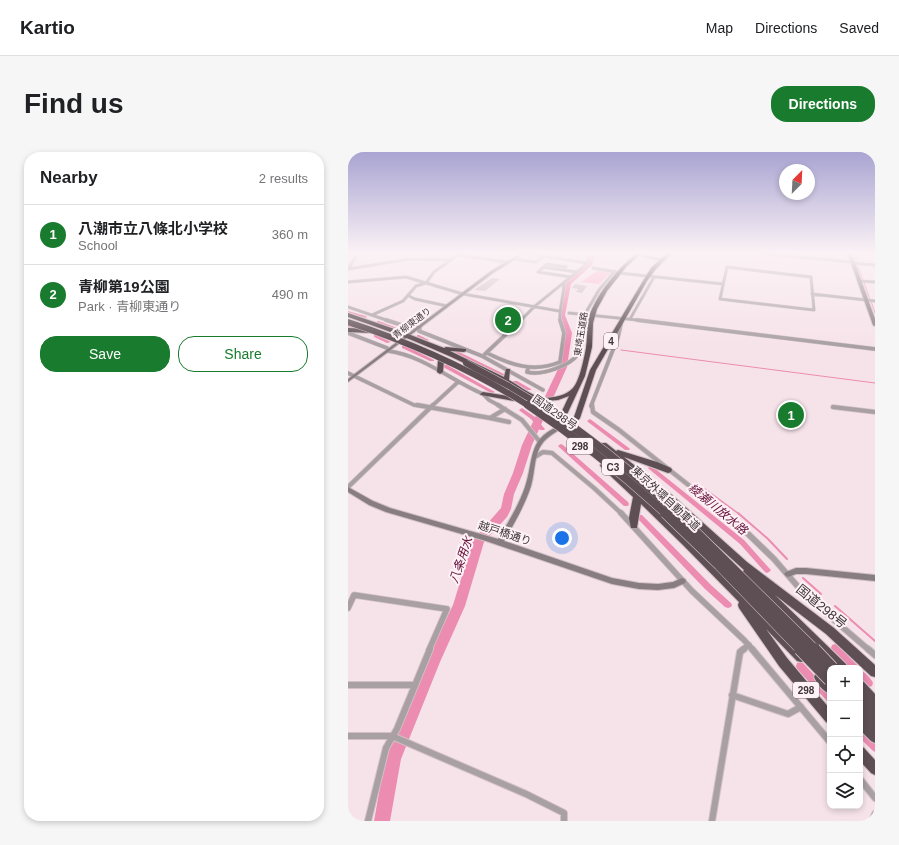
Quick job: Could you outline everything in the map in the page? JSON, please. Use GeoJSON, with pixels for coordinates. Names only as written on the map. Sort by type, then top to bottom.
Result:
{"type":"FeatureCollection","features":[{"type":"Feature","properties":{"kind":"highway","name":"東埼玉道路"},"geometry":{"type":"LineString","coordinates":[[557,428],[564,417],[578,387],[588,353],[590,327],[588,315],[610,283]]}},
{"type":"Feature","properties":{"kind":"highway","name":"東埼玉道路"},"geometry":{"type":"LineString","coordinates":[[574,424],[582,405],[590,376],[621,324],[623,318],[646,283]]}},
{"type":"Feature","properties":{"kind":"highway"},"geometry":{"type":"LineString","coordinates":[[370,322],[372,315]]}},
{"type":"Feature","properties":{"kind":"highway","name":"国道298号"},"geometry":{"type":"LineString","coordinates":[[348,316],[370,322],[442,349],[506,381],[564,417],[651,482],[744,565],[830,631],[875,672]]}},
{"type":"Feature","properties":{"kind":"highway","name":"東京外環自動車道"},"geometry":{"type":"LineString","coordinates":[[348,316],[416,341],[471,366],[518,391],[580,432],[628,469],[658,496],[766,600],[829,665]]}},
{"type":"Feature","properties":{"kind":"highway","name":"国道298号"},"geometry":{"type":"LineString","coordinates":[[348,323],[400,342],[441,360],[514,399],[557,428],[599,461],[692,547],[827,685]]}},
{"type":"Feature","properties":{"kind":"highway","name":"東京外環自動車道"},"geometry":{"type":"LineString","coordinates":[[348,323],[409,344],[472,372],[526,403],[582,442],[673,521],[827,677]]}},
{"type":"Feature","properties":{"kind":"highway"},"geometry":{"type":"LineString","coordinates":[[348,332],[370,331]]}},
{"type":"Feature","properties":{"kind":"highway"},"geometry":{"type":"LineString","coordinates":[[442,349],[464,350]]}},
{"type":"Feature","properties":{"kind":"highway"},"geometry":{"type":"LineString","coordinates":[[440,372],[441,360]]}},
{"type":"Feature","properties":{"kind":"highway"},"geometry":{"type":"LineString","coordinates":[[506,381],[508,370]]}},
{"type":"Feature","properties":{"kind":"highway"},"geometry":{"type":"LineString","coordinates":[[535,398],[549,400],[562,398],[578,387]]}},
{"type":"Feature","properties":{"kind":"highway"},"geometry":{"type":"LineString","coordinates":[[483,394],[514,399]]}},
{"type":"Feature","properties":{"kind":"highway"},"geometry":{"type":"LineString","coordinates":[[557,428],[574,424]]}},
{"type":"Feature","properties":{"kind":"highway"},"geometry":{"type":"LineString","coordinates":[[610,450],[668,470]]}},
{"type":"Feature","properties":{"kind":"highway"},"geometry":{"type":"LineString","coordinates":[[634,526],[633,515],[638,501],[637,496]]}},
{"type":"Feature","properties":{"kind":"highway","name":"国道298号"},"geometry":{"type":"LineString","coordinates":[[711,534],[839,665]]}},
{"type":"Feature","properties":{"kind":"highway","name":"国道298号"},"geometry":{"type":"LineString","coordinates":[[732,588],[783,662],[827,714]]}},
{"type":"Feature","properties":{"kind":"highway"},"geometry":{"type":"LineString","coordinates":[[863,688],[874,697]]}},
{"type":"Feature","properties":{"kind":"highway"},"geometry":{"type":"LineString","coordinates":[[863,699],[875,711]]}},
{"type":"Feature","properties":{"kind":"highway"},"geometry":{"type":"LineString","coordinates":[[863,713],[875,726]]}},
{"type":"Feature","properties":{"kind":"highway"},"geometry":{"type":"LineString","coordinates":[[863,724],[875,737]]}},
{"type":"Feature","properties":{"kind":"highway"},"geometry":{"type":"LineString","coordinates":[[863,755],[875,769]]}},
{"type":"Feature","properties":{"kind":"street"},"geometry":{"type":"LineString","coordinates":[[372,315],[403,301],[409,296],[416,286],[425,283]]}},
{"type":"Feature","properties":{"kind":"street"},"geometry":{"type":"LineString","coordinates":[[427,283],[463,294],[559,310]]}},
{"type":"Feature","properties":{"kind":"street","name":"青柳東通り"},"geometry":{"type":"LineString","coordinates":[[348,381],[476,283]]}},
{"type":"Feature","properties":{"kind":"street"},"geometry":{"type":"LineString","coordinates":[[482,356],[487,353],[535,306],[564,283]]}},
{"type":"Feature","properties":{"kind":"street"},"geometry":{"type":"LineString","coordinates":[[487,353],[508,363],[528,368],[545,367],[560,362],[564,333],[560,322],[559,310],[564,292],[564,283]]}},
{"type":"Feature","properties":{"kind":"street"},"geometry":{"type":"LineString","coordinates":[[630,318],[647,283]]}},
{"type":"Feature","properties":{"kind":"street"},"geometry":{"type":"LineString","coordinates":[[716,283],[723,284],[720,299],[814,310],[811,283]]}},
{"type":"Feature","properties":{"kind":"street"},"geometry":{"type":"LineString","coordinates":[[861,283],[875,325]]}},
{"type":"Feature","properties":{"kind":"street"},"geometry":{"type":"LineString","coordinates":[[812,294],[875,301]]}},
{"type":"Feature","properties":{"kind":"street"},"geometry":{"type":"LineString","coordinates":[[409,296],[414,299],[447,306]]}},
{"type":"Feature","properties":{"kind":"street"},"geometry":{"type":"LineString","coordinates":[[348,307],[411,328],[420,327],[420,330],[461,347],[464,350],[482,356],[543,390]]}},
{"type":"Feature","properties":{"kind":"street"},"geometry":{"type":"LineString","coordinates":[[569,313],[630,318],[875,349]]}},
{"type":"Feature","properties":{"kind":"street"},"geometry":{"type":"LineString","coordinates":[[621,324],[618,337],[591,410],[742,528],[760,544],[806,596],[875,655]]}},
{"type":"Feature","properties":{"kind":"street"},"geometry":{"type":"LineString","coordinates":[[528,368],[527,372],[529,374],[543,373],[574,358],[578,353],[585,330],[590,327]]}},
{"type":"Feature","properties":{"kind":"street"},"geometry":{"type":"LineString","coordinates":[[348,332],[387,348],[388,351],[398,352],[483,394],[486,399],[505,408],[526,424],[540,442]]}},
{"type":"Feature","properties":{"kind":"street"},"geometry":{"type":"LineString","coordinates":[[348,373],[414,405],[510,422]]}},
{"type":"Feature","properties":{"kind":"street"},"geometry":{"type":"LineString","coordinates":[[349,490],[430,408],[458,382]]}},
{"type":"Feature","properties":{"kind":"street"},"geometry":{"type":"LineString","coordinates":[[833,407],[875,412]]}},
{"type":"Feature","properties":{"kind":"street"},"geometry":{"type":"LineString","coordinates":[[490,418],[505,408]]}},
{"type":"Feature","properties":{"kind":"street"},"geometry":{"type":"LineString","coordinates":[[500,542],[510,526],[528,486],[540,442],[557,428]]}},
{"type":"Feature","properties":{"kind":"street"},"geometry":{"type":"LineString","coordinates":[[535,458],[543,452],[552,453],[594,488],[634,526],[682,581],[709,609],[749,645],[827,738]]}},
{"type":"Feature","properties":{"kind":"street","name":"越戸橋通り"},"geometry":{"type":"LineString","coordinates":[[349,490],[371,503],[388,510],[475,534],[612,581],[658,587],[674,585],[682,581]]}},
{"type":"Feature","properties":{"kind":"street"},"geometry":{"type":"LineString","coordinates":[[788,574],[796,571],[806,571],[875,578]]}},
{"type":"Feature","properties":{"kind":"street"},"geometry":{"type":"LineString","coordinates":[[348,608],[354,595],[447,609],[414,685],[397,729],[386,748],[368,821]]}},
{"type":"Feature","properties":{"kind":"street"},"geometry":{"type":"LineString","coordinates":[[712,821],[740,652],[749,645]]}},
{"type":"Feature","properties":{"kind":"street"},"geometry":{"type":"LineString","coordinates":[[348,685],[414,685]]}},
{"type":"Feature","properties":{"kind":"street"},"geometry":{"type":"LineString","coordinates":[[732,695],[788,714],[801,706]]}},
{"type":"Feature","properties":{"kind":"street"},"geometry":{"type":"LineString","coordinates":[[348,736],[392,736],[526,794],[564,813],[564,821]]}},
{"type":"Feature","properties":{"kind":"street"},"geometry":{"type":"LineString","coordinates":[[863,783],[875,798]]}},
{"type":"Feature","properties":{"kind":"street"},"geometry":{"type":"LineString","coordinates":[[872,821],[875,814]]}},
{"type":"Feature","properties":{"kind":"building"},"geometry":{"type":"Polygon","coordinates":[[[484,283],[495,283],[485,291],[474,290],[484,283]]]}},
{"type":"Feature","properties":{"kind":"building"},"geometry":{"type":"Polygon","coordinates":[[[575,284],[587,286],[582,293],[576,292],[578,289],[572,288],[575,284]]]}},
{"type":"Feature","properties":{"kind":"waterway","name":"八条用水"},"geometry":{"type":"LineString","coordinates":[[382,821],[393,759],[434,659],[459,606],[479,540],[506,509],[509,494],[518,473],[527,445],[563,367],[569,333],[562,315],[568,283]]}},
{"type":"Feature","properties":{"kind":"waterway"},"geometry":{"type":"LineString","coordinates":[[864,283],[870,300]]}},
{"type":"Feature","properties":{"kind":"waterway"},"geometry":{"type":"LineString","coordinates":[[871,301],[875,313]]}},
{"type":"Feature","properties":{"kind":"waterway","name":"綾瀬川放水路"},"geometry":{"type":"LineString","coordinates":[[348,312],[365,317]]}},
{"type":"Feature","properties":{"kind":"waterway","name":"綾瀬川放水路"},"geometry":{"type":"LineString","coordinates":[[378,322],[403,331]]}},
{"type":"Feature","properties":{"kind":"waterway","name":"綾瀬川放水路"},"geometry":{"type":"LineString","coordinates":[[348,327],[352,328]]}},
{"type":"Feature","properties":{"kind":"waterway","name":"綾瀬川放水路"},"geometry":{"type":"LineString","coordinates":[[375,336],[389,342]]}},
{"type":"Feature","properties":{"kind":"waterway","name":"綾瀬川放水路"},"geometry":{"type":"LineString","coordinates":[[418,336],[427,340]]}},
{"type":"Feature","properties":{"kind":"waterway","name":"綾瀬川放水路"},"geometry":{"type":"LineString","coordinates":[[404,347],[432,360]]}},
{"type":"Feature","properties":{"kind":"waterway"},"geometry":{"type":"LineString","coordinates":[[621,350],[875,383]]}},
{"type":"Feature","properties":{"kind":"waterway","name":"綾瀬川放水路"},"geometry":{"type":"LineString","coordinates":[[457,353],[502,374]]}},
{"type":"Feature","properties":{"kind":"waterway","name":"綾瀬川放水路"},"geometry":{"type":"LineString","coordinates":[[445,366],[493,392]]}},
{"type":"Feature","properties":{"kind":"waterway","name":"綾瀬川放水路"},"geometry":{"type":"LineString","coordinates":[[515,382],[529,389]]}},
{"type":"Feature","properties":{"kind":"waterway","name":"綾瀬川放水路"},"geometry":{"type":"LineString","coordinates":[[522,410],[533,418],[542,429]]}},
{"type":"Feature","properties":{"kind":"waterway","name":"綾瀬川放水路"},"geometry":{"type":"LineString","coordinates":[[590,421],[627,449]]}},
{"type":"Feature","properties":{"kind":"waterway","name":"綾瀬川放水路"},"geometry":{"type":"LineString","coordinates":[[561,446],[626,504]]}},
{"type":"Feature","properties":{"kind":"waterway","name":"綾瀬川放水路"},"geometry":{"type":"LineString","coordinates":[[651,468],[742,542],[767,570]]}},
{"type":"Feature","properties":{"kind":"waterway"},"geometry":{"type":"LineString","coordinates":[[705,489],[739,514]]}},
{"type":"Feature","properties":{"kind":"waterway"},"geometry":{"type":"LineString","coordinates":[[738,513],[768,539],[787,559]]}},
{"type":"Feature","properties":{"kind":"waterway","name":"綾瀬川放水路"},"geometry":{"type":"LineString","coordinates":[[640,517],[708,587],[728,605]]}},
{"type":"Feature","properties":{"kind":"waterway"},"geometry":{"type":"LineString","coordinates":[[803,578],[821,594]]}},
{"type":"Feature","properties":{"kind":"waterway"},"geometry":{"type":"LineString","coordinates":[[835,606],[875,641]]}},
{"type":"Feature","properties":{"kind":"waterway","name":"綾瀬川放水路"},"geometry":{"type":"LineString","coordinates":[[835,648],[851,665]]}},
{"type":"Feature","properties":{"kind":"waterway","name":"綾瀬川放水路"},"geometry":{"type":"LineString","coordinates":[[800,666],[827,695]]}},
{"type":"Feature","properties":{"kind":"waterway","name":"綾瀬川放水路"},"geometry":{"type":"LineString","coordinates":[[863,677],[869,683]]}},
{"type":"Feature","properties":{"kind":"waterway","name":"綾瀬川放水路"},"geometry":{"type":"LineString","coordinates":[[863,734],[875,747]]}},
{"type":"Feature","properties":{"kind":"place","name":"青柳第19公園"},"geometry":{"type":"Point","coordinates":[508,320]}},
{"type":"Feature","properties":{"kind":"place","name":"八潮市立八條北小学校"},"geometry":{"type":"Point","coordinates":[791,415]}}]}
